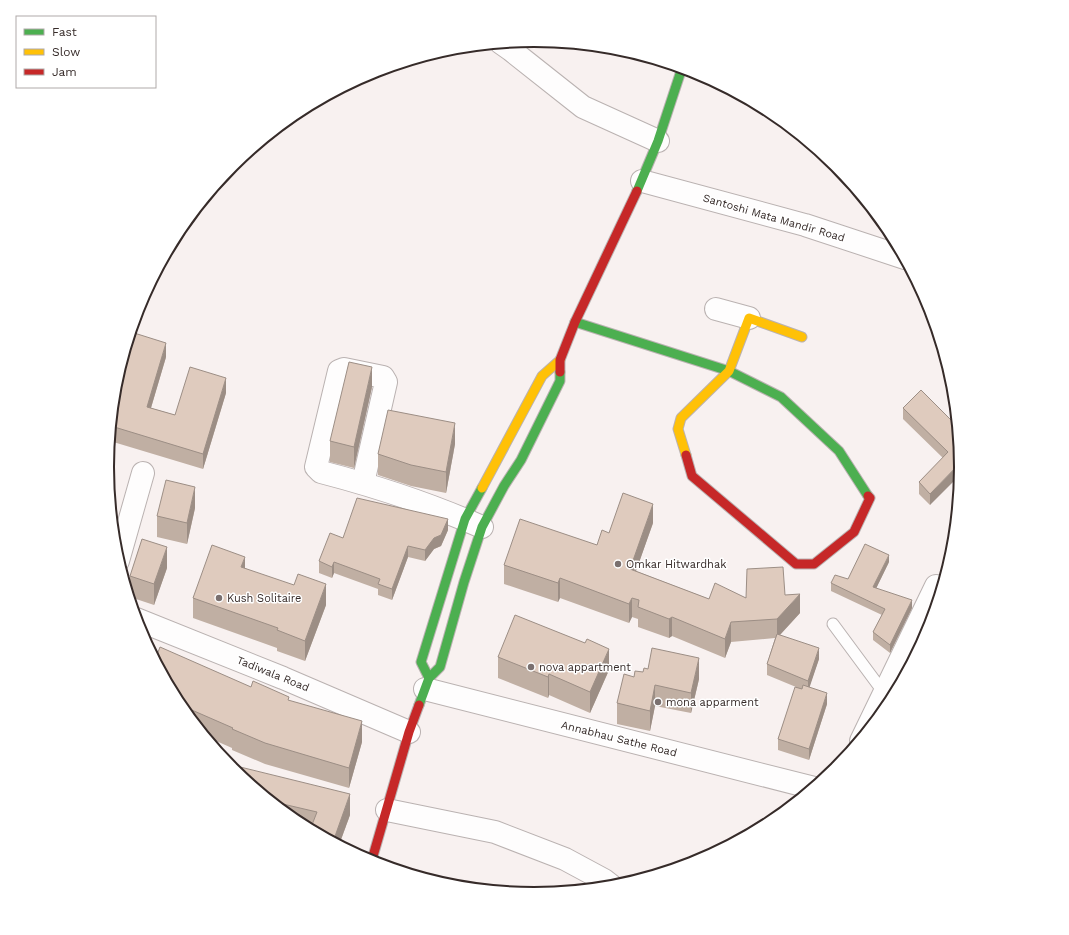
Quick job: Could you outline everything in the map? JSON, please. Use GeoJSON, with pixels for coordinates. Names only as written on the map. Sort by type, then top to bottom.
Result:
{"type":"FeatureCollection","features":[{"type":"Feature","properties":{"kind":"street"},"geometry":{"type":"LineString","coordinates":[[508,48],[583,107],[658,140]]}},
{"type":"Feature","properties":{"kind":"street"},"geometry":{"type":"LineString","coordinates":[[427,684],[421,662],[447,577],[473,523],[516,446],[560,381],[560,360],[575,322],[642,181],[658,140],[680,73]]}},
{"type":"Feature","properties":{"kind":"street","name":"Santoshi Mata Mandir Road"},"geometry":{"type":"LineString","coordinates":[[642,181],[804,225],[898,256]]}},
{"type":"Feature","properties":{"kind":"street"},"geometry":{"type":"LineString","coordinates":[[716,309],[748,318],[802,337]]}},
{"type":"Feature","properties":{"kind":"street"},"geometry":{"type":"LineString","coordinates":[[575,322],[728,371],[781,396],[839,451],[870,498],[854,532],[814,564],[796,564],[692,476],[678,429],[681,418],[728,371],[748,318]]}},
{"type":"Feature","properties":{"kind":"street"},"geometry":{"type":"LineString","coordinates":[[373,856],[409,732],[427,684],[440,667],[464,582],[473,523],[504,486],[516,446],[542,376],[560,360]]}},
{"type":"Feature","properties":{"kind":"street"},"geometry":{"type":"LineString","coordinates":[[363,483],[386,382],[383,377],[344,369],[339,371],[316,467],[320,472],[363,483],[473,523]]}},
{"type":"Feature","properties":{"kind":"street"},"geometry":{"type":"LineString","coordinates":[[122,548],[143,474]]}},
{"type":"Feature","properties":{"kind":"street"},"geometry":{"type":"LineString","coordinates":[[447,577],[464,582]]}},
{"type":"Feature","properties":{"kind":"street"},"geometry":{"type":"LineString","coordinates":[[873,716],[934,584]]}},
{"type":"Feature","properties":{"kind":"street","name":"Tadiwala Road"},"geometry":{"type":"LineString","coordinates":[[144,622],[283,678],[409,732]]}},
{"type":"Feature","properties":{"kind":"street","name":"Annabhau Sathe Road"},"geometry":{"type":"LineString","coordinates":[[427,684],[809,787]]}},
{"type":"Feature","properties":{"kind":"street"},"geometry":{"type":"LineString","coordinates":[[387,810],[495,832],[564,859],[606,882]]}},
{"type":"Feature","properties":{"kind":"lane"},"geometry":{"type":"LineString","coordinates":[[833,624],[884,693]]}},
{"type":"Feature","properties":{"kind":"building"},"geometry":{"type":"Polygon","coordinates":[[[136,333],[166,343],[147,407],[175,415],[190,367],[226,378],[203,454],[116,428],[122,385],[136,333]]]}},
{"type":"Feature","properties":{"kind":"building"},"geometry":{"type":"Polygon","coordinates":[[[349,362],[372,367],[354,447],[330,441],[349,362]]]}},
{"type":"Feature","properties":{"kind":"building"},"geometry":{"type":"Polygon","coordinates":[[[921,390],[952,421],[955,468],[930,494],[919,482],[948,452],[903,408],[921,390]]]}},
{"type":"Feature","properties":{"kind":"building"},"geometry":{"type":"Polygon","coordinates":[[[388,410],[455,423],[446,472],[411,465],[378,454],[388,410]]]}},
{"type":"Feature","properties":{"kind":"building"},"geometry":{"type":"Polygon","coordinates":[[[166,480],[195,487],[187,523],[157,516],[166,480]]]}},
{"type":"Feature","properties":{"kind":"building"},"geometry":{"type":"Polygon","coordinates":[[[623,493],[653,504],[630,569],[709,599],[715,583],[746,598],[747,569],[783,567],[785,595],[800,594],[777,619],[731,622],[725,639],[672,617],[669,619],[638,607],[639,600],[632,598],[629,604],[560,578],[558,583],[504,565],[520,519],[597,545],[602,530],[609,533],[623,493]]]}},
{"type":"Feature","properties":{"kind":"building"},"geometry":{"type":"Polygon","coordinates":[[[357,498],[448,519],[441,535],[434,538],[425,550],[408,546],[392,589],[378,584],[380,579],[334,562],[332,567],[319,561],[330,533],[343,538],[357,498]]]}},
{"type":"Feature","properties":{"kind":"building"},"geometry":{"type":"Polygon","coordinates":[[[142,539],[167,547],[154,584],[130,576],[142,539]]]}},
{"type":"Feature","properties":{"kind":"building"},"geometry":{"type":"Polygon","coordinates":[[[865,544],[889,555],[873,587],[912,600],[890,645],[873,632],[885,609],[831,583],[835,575],[848,579],[865,544]]]}},
{"type":"Feature","properties":{"kind":"building"},"geometry":{"type":"Polygon","coordinates":[[[212,545],[245,557],[241,567],[294,585],[298,574],[326,584],[305,641],[277,630],[278,628],[193,598],[212,545]]]}},
{"type":"Feature","properties":{"kind":"building"},"geometry":{"type":"Polygon","coordinates":[[[515,615],[585,643],[587,639],[609,649],[590,692],[549,674],[548,677],[498,657],[515,615]]]}},
{"type":"Feature","properties":{"kind":"building"},"geometry":{"type":"Polygon","coordinates":[[[924,626],[915,646],[914,646],[924,626]]]}},
{"type":"Feature","properties":{"kind":"building"},"geometry":{"type":"Polygon","coordinates":[[[777,634],[819,648],[808,681],[767,664],[777,634]]]}},
{"type":"Feature","properties":{"kind":"building"},"geometry":{"type":"Polygon","coordinates":[[[160,647],[251,687],[253,681],[289,697],[288,700],[362,721],[349,768],[265,743],[191,710],[170,678],[157,654],[160,647]]]}},
{"type":"Feature","properties":{"kind":"building"},"geometry":{"type":"Polygon","coordinates":[[[652,648],[699,658],[691,693],[655,685],[650,711],[617,703],[624,674],[634,677],[635,671],[643,672],[644,668],[648,669],[652,648]]]}},
{"type":"Feature","properties":{"kind":"building"},"geometry":{"type":"Polygon","coordinates":[[[803,685],[827,693],[809,749],[778,739],[795,687],[802,689],[803,685]]]}},
{"type":"Feature","properties":{"kind":"building"},"geometry":{"type":"Polygon","coordinates":[[[239,767],[350,794],[335,838],[312,824],[317,812],[283,804],[257,784],[239,767]]]}},
{"type":"Feature","properties":{"kind":"traffic: fast"},"geometry":{"type":"LineString","coordinates":[[637,191],[658,141],[680,73]]}},
{"type":"Feature","properties":{"kind":"traffic: fast"},"geometry":{"type":"LineString","coordinates":[[575,322],[729,371],[781,397],[839,451],[868,496]]}},
{"type":"Feature","properties":{"kind":"traffic: fast"},"geometry":{"type":"LineString","coordinates":[[419,705],[429,678],[440,667],[464,582],[482,527],[504,486],[521,460],[560,381],[560,372]]}},
{"type":"Feature","properties":{"kind":"traffic: fast"},"geometry":{"type":"LineString","coordinates":[[429,678],[421,662],[465,519],[482,488]]}},
{"type":"Feature","properties":{"kind":"traffic: slow"},"geometry":{"type":"LineString","coordinates":[[686,455],[678,429],[681,418],[729,371],[749,318],[802,337]]}},
{"type":"Feature","properties":{"kind":"traffic: slow"},"geometry":{"type":"LineString","coordinates":[[482,488],[542,376],[560,360]]}},
{"type":"Feature","properties":{"kind":"traffic: jam"},"geometry":{"type":"LineString","coordinates":[[560,372],[560,360],[575,322],[637,191]]}},
{"type":"Feature","properties":{"kind":"traffic: jam"},"geometry":{"type":"LineString","coordinates":[[686,455],[692,476],[796,564],[814,564],[854,532],[870,498],[868,496]]}},
{"type":"Feature","properties":{"kind":"traffic: jam"},"geometry":{"type":"LineString","coordinates":[[373,856],[409,732],[419,705]]}},
{"type":"Feature","properties":{"kind":"place","name":"Omkar Hitwardhak"},"geometry":{"type":"Point","coordinates":[618,564]}},
{"type":"Feature","properties":{"kind":"place","name":"Kush Solitaire"},"geometry":{"type":"Point","coordinates":[219,598]}},
{"type":"Feature","properties":{"kind":"place","name":"nova appartment"},"geometry":{"type":"Point","coordinates":[531,667]}},
{"type":"Feature","properties":{"kind":"place","name":"mona apparment"},"geometry":{"type":"Point","coordinates":[658,702]}}]}
